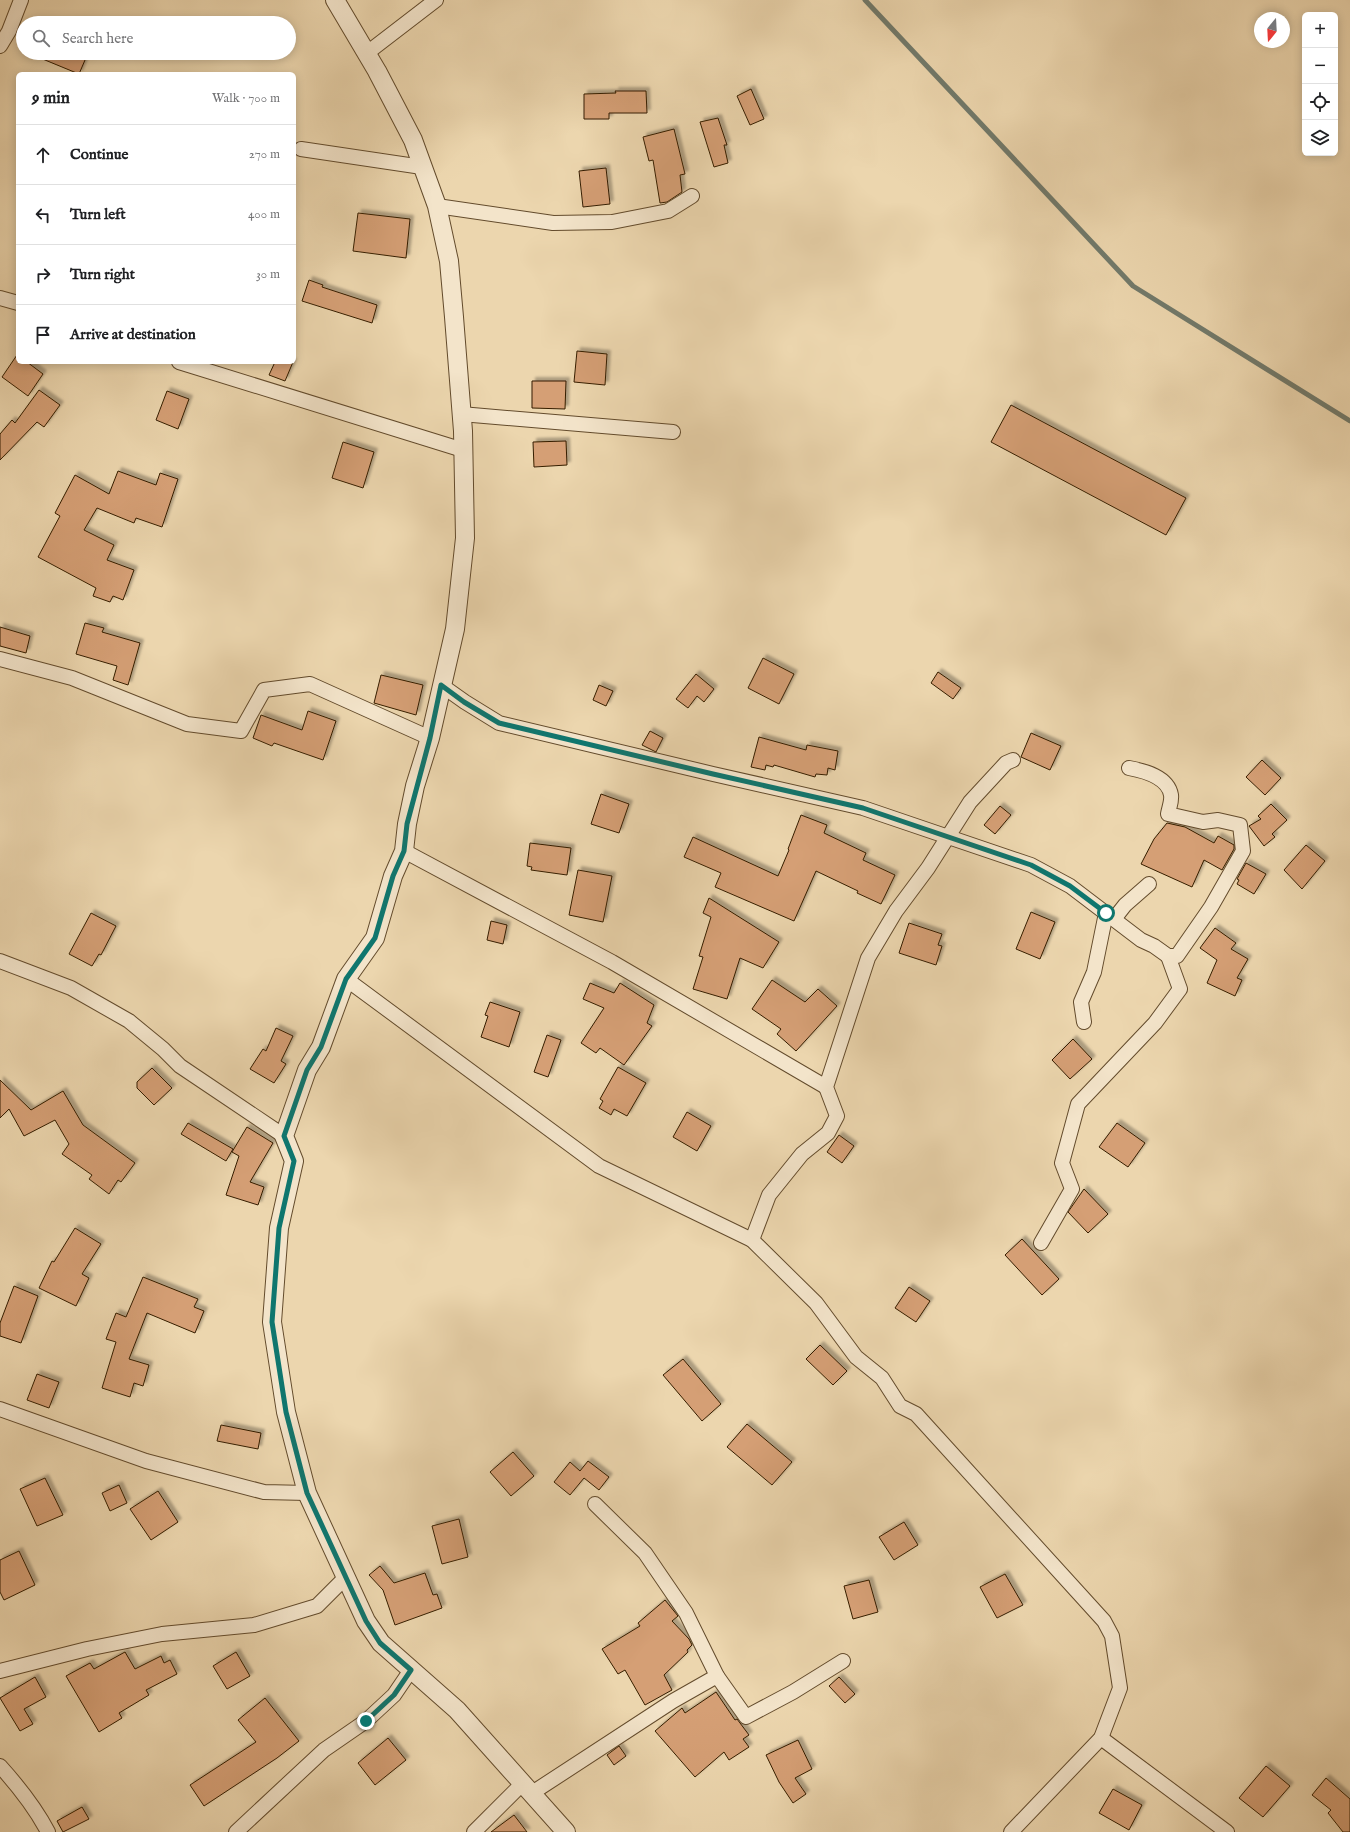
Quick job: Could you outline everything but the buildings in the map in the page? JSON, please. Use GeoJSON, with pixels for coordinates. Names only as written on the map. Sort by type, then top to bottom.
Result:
{"type":"FeatureCollection","features":[{"type":"Feature","properties":{"kind":"street"},"geometry":{"type":"LineString","coordinates":[[0,46],[9,31],[21,0]]}},
{"type":"Feature","properties":{"kind":"street"},"geometry":{"type":"LineString","coordinates":[[284,1136],[307,1070],[321,1047],[346,979],[375,938],[393,876],[404,851],[407,824],[430,738],[455,629],[465,538],[461,414],[449,261],[437,206],[413,140],[367,53],[335,0]]}},
{"type":"Feature","properties":{"kind":"street"},"geometry":{"type":"LineString","coordinates":[[367,53],[436,0]]}},
{"type":"Feature","properties":{"kind":"street"},"geometry":{"type":"LineString","coordinates":[[301,149],[422,167]]}},
{"type":"Feature","properties":{"kind":"street"},"geometry":{"type":"LineString","coordinates":[[437,206],[554,223],[612,222],[668,211],[692,196]]}},
{"type":"Feature","properties":{"kind":"street"},"geometry":{"type":"LineString","coordinates":[[0,298],[16,302]]}},
{"type":"Feature","properties":{"kind":"street"},"geometry":{"type":"LineString","coordinates":[[185,364],[463,450]]}},
{"type":"Feature","properties":{"kind":"street"},"geometry":{"type":"LineString","coordinates":[[461,414],[673,432]]}},
{"type":"Feature","properties":{"kind":"street"},"geometry":{"type":"LineString","coordinates":[[0,659],[72,678],[187,724],[241,731],[264,690],[310,684],[430,738]]}},
{"type":"Feature","properties":{"kind":"street"},"geometry":{"type":"LineString","coordinates":[[441,685],[464,702],[499,723],[863,808],[1031,865],[1070,886],[1141,940],[1154,946],[1168,956],[1180,989],[1155,1023],[1078,1104],[1062,1163],[1072,1189],[1041,1243]]}},
{"type":"Feature","properties":{"kind":"street"},"geometry":{"type":"LineString","coordinates":[[752,1240],[769,1195],[802,1154],[828,1133],[837,1116],[826,1087],[868,958],[896,911],[948,837],[970,802],[1006,763],[1013,760]]}},
{"type":"Feature","properties":{"kind":"street"},"geometry":{"type":"LineString","coordinates":[[1130,768],[1149,772],[1168,785],[1172,796],[1168,814],[1203,822],[1218,820],[1240,825],[1243,851],[1211,907],[1185,946],[1177,956],[1168,956]]}},
{"type":"Feature","properties":{"kind":"street"},"geometry":{"type":"LineString","coordinates":[[404,851],[612,962],[826,1087]]}},
{"type":"Feature","properties":{"kind":"street"},"geometry":{"type":"LineString","coordinates":[[1084,1022],[1081,1002],[1094,972],[1110,916],[1149,884]]}},
{"type":"Feature","properties":{"kind":"street"},"geometry":{"type":"LineString","coordinates":[[0,961],[70,988],[122,1017],[164,1049],[180,1066],[284,1136],[294,1161],[279,1228],[272,1322],[286,1412],[307,1493],[366,1621],[380,1643],[457,1710],[566,1832]]}},
{"type":"Feature","properties":{"kind":"street"},"geometry":{"type":"LineString","coordinates":[[346,979],[599,1166],[752,1240],[816,1303],[856,1357],[882,1378],[900,1406],[916,1414],[1104,1621],[1112,1636],[1120,1688],[1101,1738],[1011,1832]]}},
{"type":"Feature","properties":{"kind":"street"},"geometry":{"type":"LineString","coordinates":[[0,1409],[146,1460],[264,1492],[307,1493]]}},
{"type":"Feature","properties":{"kind":"street"},"geometry":{"type":"LineString","coordinates":[[595,1504],[645,1553],[686,1613],[717,1676],[746,1717],[793,1692],[844,1661]]}},
{"type":"Feature","properties":{"kind":"street"},"geometry":{"type":"LineString","coordinates":[[0,1671],[87,1649],[162,1634],[254,1625],[317,1606],[346,1577]]}},
{"type":"Feature","properties":{"kind":"street"},"geometry":{"type":"LineString","coordinates":[[236,1832],[324,1750],[366,1721],[394,1695],[411,1670]]}},
{"type":"Feature","properties":{"kind":"street"},"geometry":{"type":"LineString","coordinates":[[474,1832],[527,1788],[717,1676]]}},
{"type":"Feature","properties":{"kind":"street"},"geometry":{"type":"LineString","coordinates":[[1101,1738],[1227,1832]]}},
{"type":"Feature","properties":{"kind":"street"},"geometry":{"type":"LineString","coordinates":[[0,1766],[18,1786],[40,1816],[48,1832]]}},
{"type":"Feature","properties":{"kind":"waterway"},"geometry":{"type":"LineString","coordinates":[[865,0],[1133,286],[1350,421]]}},
{"type":"Feature","properties":{"kind":"route"},"geometry":{"type":"LineString","coordinates":[[366,1721],[394,1695],[411,1670],[380,1643],[366,1621],[307,1493],[286,1412],[272,1322],[279,1228],[294,1161],[284,1136],[307,1070],[321,1047],[346,979],[375,938],[393,876],[404,851],[407,824],[430,738],[441,685],[464,702],[499,723],[863,808],[1031,865],[1070,886],[1106,913]]}}]}
